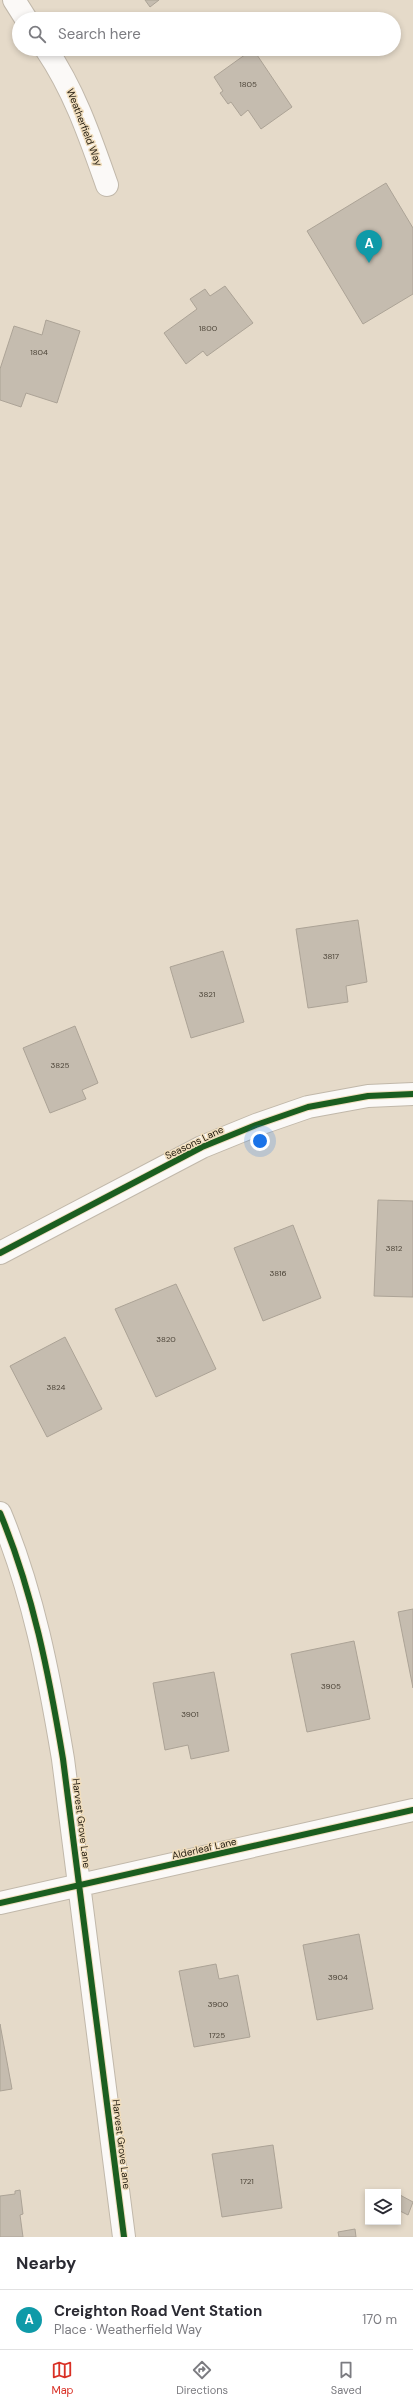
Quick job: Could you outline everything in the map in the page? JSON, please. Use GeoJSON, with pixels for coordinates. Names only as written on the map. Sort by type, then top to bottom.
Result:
{"type":"FeatureCollection","features":[{"type":"Feature","properties":{"kind":"street"},"geometry":{"type":"LineString","coordinates":[[14,0],[22,12]]}},
{"type":"Feature","properties":{"kind":"street","name":"Weatherfield Way"},"geometry":{"type":"LineString","coordinates":[[51,56],[65,77],[83,116],[107,185]]}},
{"type":"Feature","properties":{"kind":"street","name":"Seasons Lane"},"geometry":{"type":"LineString","coordinates":[[0,1253],[202,1147],[256,1124],[330,1103],[368,1096],[413,1094]]}},
{"type":"Feature","properties":{"kind":"street","name":"Harvest Grove Lane"},"geometry":{"type":"LineString","coordinates":[[0,1513],[34,1610],[50,1681],[64,1759],[124,2237]]}},
{"type":"Feature","properties":{"kind":"street","name":"Alderleaf Lane"},"geometry":{"type":"LineString","coordinates":[[0,1903],[80,1887],[413,1810]]}},
{"type":"Feature","properties":{"kind":"building"},"geometry":{"type":"Polygon","coordinates":[[[145,0],[159,0],[150,7],[145,0]]]}},
{"type":"Feature","properties":{"kind":"building"},"geometry":{"type":"Polygon","coordinates":[[[243,56],[258,56],[292,107],[261,129],[248,110],[241,116],[231,102],[228,104],[220,93],[223,91],[214,77],[243,56]]]}},
{"type":"Feature","properties":{"kind":"building"},"geometry":{"type":"Polygon","coordinates":[[[386,183],[413,228],[413,294],[363,324],[307,231],[386,183]]]}},
{"type":"Feature","properties":{"kind":"building"},"geometry":{"type":"Polygon","coordinates":[[[225,286],[253,323],[207,356],[203,351],[186,364],[164,333],[197,309],[190,299],[205,289],[210,296],[225,286]]]}},
{"type":"Feature","properties":{"kind":"building"},"geometry":{"type":"Polygon","coordinates":[[[46,320],[80,331],[57,403],[26,393],[21,407],[0,400],[0,369],[14,326],[42,335],[46,320]]]}},
{"type":"Feature","properties":{"kind":"building"},"geometry":{"type":"Polygon","coordinates":[[[358,920],[367,982],[346,986],[348,1002],[308,1008],[296,929],[358,920]]]}},
{"type":"Feature","properties":{"kind":"building"},"geometry":{"type":"Polygon","coordinates":[[[223,951],[244,1022],[191,1038],[170,967],[223,951]]]}},
{"type":"Feature","properties":{"kind":"building"},"geometry":{"type":"Polygon","coordinates":[[[75,1026],[98,1083],[82,1090],[86,1099],[50,1113],[23,1048],[75,1026]]]}},
{"type":"Feature","properties":{"kind":"building"},"geometry":{"type":"Polygon","coordinates":[[[378,1200],[413,1201],[413,1297],[374,1296],[378,1200]]]}},
{"type":"Feature","properties":{"kind":"building"},"geometry":{"type":"Polygon","coordinates":[[[293,1225],[321,1298],[263,1321],[234,1248],[293,1225]]]}},
{"type":"Feature","properties":{"kind":"building"},"geometry":{"type":"Polygon","coordinates":[[[176,1284],[216,1369],[156,1397],[115,1309],[176,1284]]]}},
{"type":"Feature","properties":{"kind":"building"},"geometry":{"type":"Polygon","coordinates":[[[65,1337],[102,1409],[47,1437],[10,1366],[65,1337]]]}},
{"type":"Feature","properties":{"kind":"building"},"geometry":{"type":"Polygon","coordinates":[[[413,1609],[413,1688],[398,1612],[413,1609]]]}},
{"type":"Feature","properties":{"kind":"building"},"geometry":{"type":"Polygon","coordinates":[[[354,1641],[370,1719],[307,1732],[291,1654],[354,1641]]]}},
{"type":"Feature","properties":{"kind":"building"},"geometry":{"type":"Polygon","coordinates":[[[214,1672],[229,1751],[191,1759],[188,1745],[165,1750],[153,1683],[214,1672]]]}},
{"type":"Feature","properties":{"kind":"building"},"geometry":{"type":"Polygon","coordinates":[[[359,1934],[373,2009],[317,2020],[303,1945],[359,1934]]]}},
{"type":"Feature","properties":{"kind":"building"},"geometry":{"type":"Polygon","coordinates":[[[216,1964],[219,1979],[238,1975],[250,2037],[194,2047],[179,1971],[216,1964]]]}},
{"type":"Feature","properties":{"kind":"building"},"geometry":{"type":"Polygon","coordinates":[[[0,2024],[12,2089],[0,2091],[0,2024]]]}},
{"type":"Feature","properties":{"kind":"building"},"geometry":{"type":"Polygon","coordinates":[[[273,2145],[282,2208],[222,2217],[212,2154],[273,2145]]]}},
{"type":"Feature","properties":{"kind":"building"},"geometry":{"type":"Polygon","coordinates":[[[20,2190],[23,2214],[20,2215],[23,2237],[0,2237],[0,2196],[15,2194],[15,2191],[20,2190]]]}},
{"type":"Feature","properties":{"kind":"building"},"geometry":{"type":"Polygon","coordinates":[[[401,2196],[413,2202],[408,2215],[401,2212],[401,2196]]]}},
{"type":"Feature","properties":{"kind":"building"},"geometry":{"type":"Polygon","coordinates":[[[355,2229],[356,2237],[339,2237],[338,2232],[355,2229]]]}},
{"type":"Feature","properties":{"kind":"cycle path"},"geometry":{"type":"LineString","coordinates":[[0,1253],[202,1147],[256,1125],[308,1107],[368,1096],[413,1094]]}},
{"type":"Feature","properties":{"kind":"cycle path"},"geometry":{"type":"LineString","coordinates":[[0,1513],[12,1543],[31,1603],[46,1665],[58,1728],[124,2237]]}},
{"type":"Feature","properties":{"kind":"cycle path"},"geometry":{"type":"LineString","coordinates":[[0,1903],[413,1810]]}},
{"type":"Feature","properties":{"kind":"place","name":"Creighton Road Vent Station"},"geometry":{"type":"Point","coordinates":[369,263]}}]}
